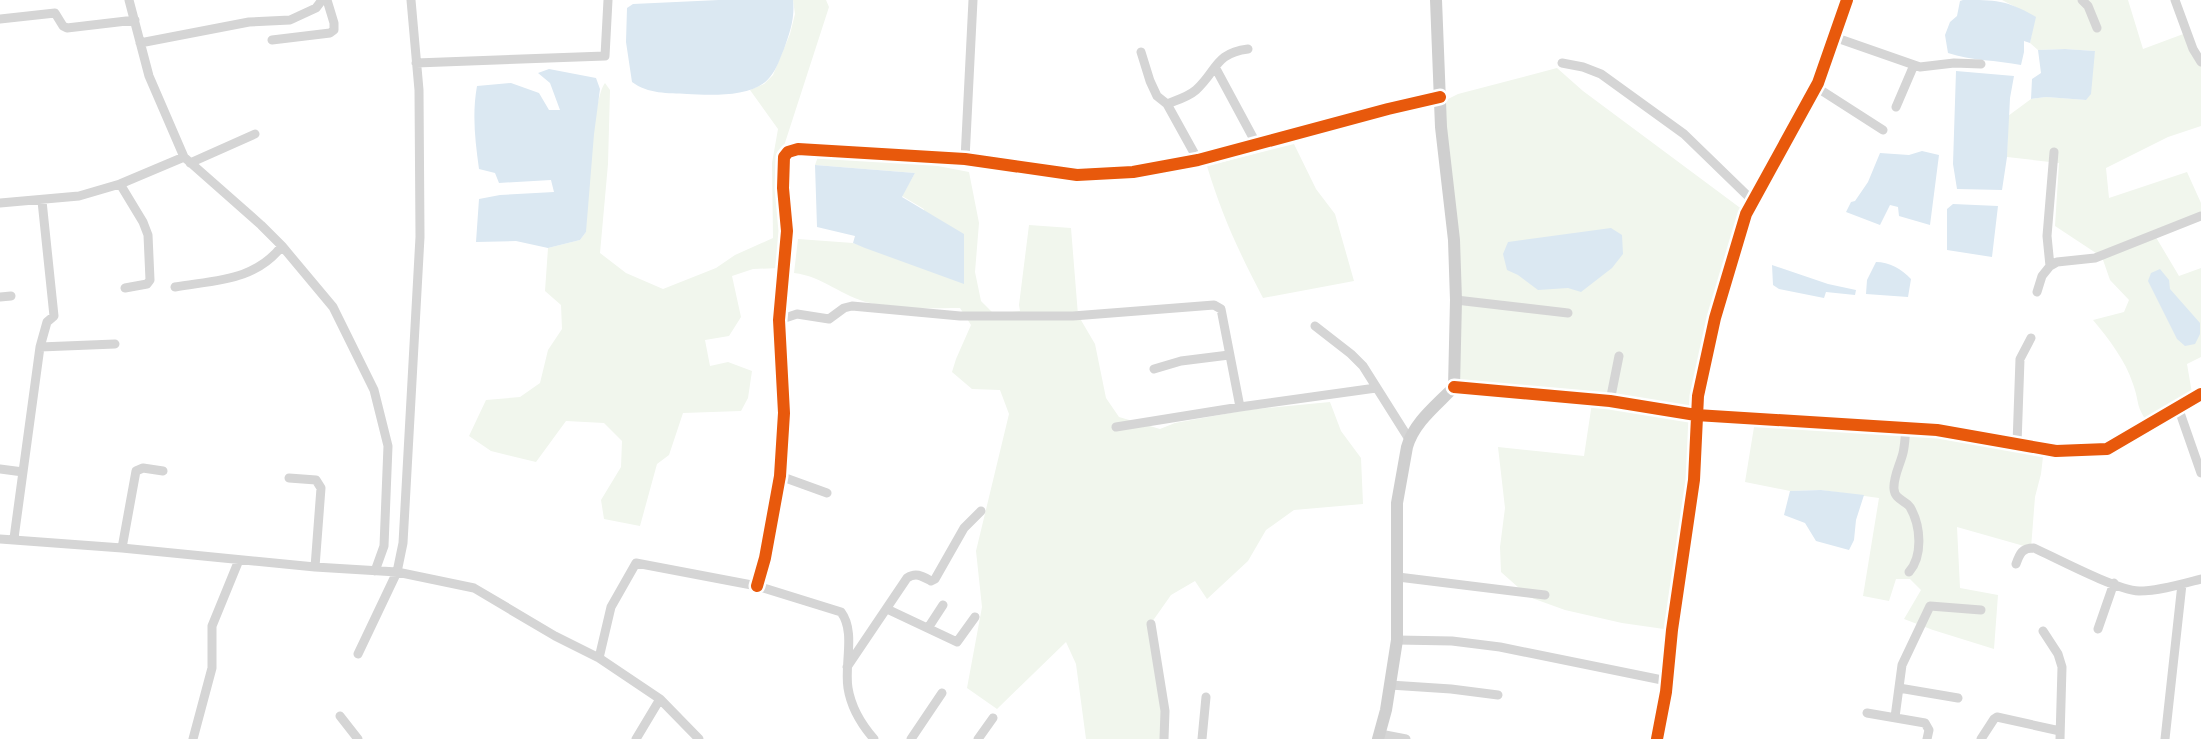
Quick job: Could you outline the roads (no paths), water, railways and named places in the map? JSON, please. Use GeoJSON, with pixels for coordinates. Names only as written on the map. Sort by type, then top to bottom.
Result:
{"type":"FeatureCollection","features":[{"type":"Feature","properties":{"kind":"street"},"geometry":{"type":"LineString","coordinates":[[129,0],[149,76],[187,160],[282,246],[333,307],[374,390],[388,446],[384,546],[375,571]]}},
{"type":"Feature","properties":{"kind":"street"},"geometry":{"type":"LineString","coordinates":[[140,43],[249,22],[290,20],[316,8],[324,0],[334,30],[272,40]]}},
{"type":"Feature","properties":{"kind":"street"},"geometry":{"type":"LineString","coordinates":[[358,654],[397,572],[403,543],[420,237],[419,90],[411,0]]}},
{"type":"Feature","properties":{"kind":"street"},"geometry":{"type":"LineString","coordinates":[[416,63],[605,56],[608,0]]}},
{"type":"Feature","properties":{"kind":"street"},"geometry":{"type":"LineString","coordinates":[[965,159],[973,0]]}},
{"type":"Feature","properties":{"kind":"street"},"geometry":{"type":"LineString","coordinates":[[1406,739],[1379,737],[1397,640],[1397,503],[1409,439],[1420,422],[1454,387],[1454,240],[1440,97],[1436,0]]}},
{"type":"Feature","properties":{"kind":"street"},"geometry":{"type":"LineString","coordinates":[[1657,739],[1694,480],[1698,396],[1715,318],[1744,221],[1816,87],[1847,0]]}},
{"type":"Feature","properties":{"kind":"street"},"geometry":{"type":"LineString","coordinates":[[2082,0],[2088,6],[2097,28]]}},
{"type":"Feature","properties":{"kind":"street"},"geometry":{"type":"LineString","coordinates":[[2175,0],[2201,62]]}},
{"type":"Feature","properties":{"kind":"street"},"geometry":{"type":"LineString","coordinates":[[0,19],[55,13],[67,28],[135,20]]}},
{"type":"Feature","properties":{"kind":"street"},"geometry":{"type":"LineString","coordinates":[[1834,37],[1920,67],[1981,64]]}},
{"type":"Feature","properties":{"kind":"street"},"geometry":{"type":"LineString","coordinates":[[1167,104],[1191,94],[1225,55],[1248,49]]}},
{"type":"Feature","properties":{"kind":"street"},"geometry":{"type":"LineString","coordinates":[[1141,52],[1157,96],[1167,104],[1198,160]]}},
{"type":"Feature","properties":{"kind":"street"},"geometry":{"type":"LineString","coordinates":[[1562,63],[1601,74],[1684,134],[1753,201]]}},
{"type":"Feature","properties":{"kind":"street"},"geometry":{"type":"LineString","coordinates":[[1896,107],[1914,65]]}},
{"type":"Feature","properties":{"kind":"street"},"geometry":{"type":"LineString","coordinates":[[1215,67],[1257,145]]}},
{"type":"Feature","properties":{"kind":"street"},"geometry":{"type":"LineString","coordinates":[[1816,87],[1883,130]]}},
{"type":"Feature","properties":{"kind":"street"},"geometry":{"type":"LineString","coordinates":[[757,586],[780,476],[784,413],[779,320],[787,231],[784,157],[788,152],[798,149],[965,159],[1077,175],[1133,172],[1198,160],[1440,97]]}},
{"type":"Feature","properties":{"kind":"street"},"geometry":{"type":"LineString","coordinates":[[0,203],[79,196],[255,134]]}},
{"type":"Feature","properties":{"kind":"street"},"geometry":{"type":"LineString","coordinates":[[2050,266],[2047,236],[2054,152]]}},
{"type":"Feature","properties":{"kind":"street"},"geometry":{"type":"LineString","coordinates":[[120,184],[148,235],[150,280],[147,284],[125,288]]}},
{"type":"Feature","properties":{"kind":"street"},"geometry":{"type":"LineString","coordinates":[[14,538],[40,347],[47,322],[54,316],[42,201]]}},
{"type":"Feature","properties":{"kind":"street"},"geometry":{"type":"LineString","coordinates":[[2037,292],[2042,276],[2057,262],[2095,258],[2201,216]]}},
{"type":"Feature","properties":{"kind":"street"},"geometry":{"type":"LineString","coordinates":[[175,287],[244,275],[263,266],[282,246]]}},
{"type":"Feature","properties":{"kind":"street"},"geometry":{"type":"LineString","coordinates":[[1456,300],[1568,313]]}},
{"type":"Feature","properties":{"kind":"street"},"geometry":{"type":"LineString","coordinates":[[779,320],[797,314],[829,319],[852,306],[960,316],[1073,316],[1214,305],[1221,309],[1240,407]]}},
{"type":"Feature","properties":{"kind":"street"},"geometry":{"type":"LineString","coordinates":[[1315,326],[1363,366],[1409,439]]}},
{"type":"Feature","properties":{"kind":"street"},"geometry":{"type":"LineString","coordinates":[[2017,444],[2020,359],[2031,338]]}},
{"type":"Feature","properties":{"kind":"street"},"geometry":{"type":"LineString","coordinates":[[40,347],[115,344]]}},
{"type":"Feature","properties":{"kind":"street"},"geometry":{"type":"LineString","coordinates":[[1154,369],[1181,361],[1229,355]]}},
{"type":"Feature","properties":{"kind":"street"},"geometry":{"type":"LineString","coordinates":[[1610,401],[1619,356]]}},
{"type":"Feature","properties":{"kind":"street"},"geometry":{"type":"LineString","coordinates":[[1454,387],[1610,401],[1696,415],[1937,430],[2056,451],[2107,449],[2201,394]]}},
{"type":"Feature","properties":{"kind":"street"},"geometry":{"type":"LineString","coordinates":[[1116,427],[1376,388]]}},
{"type":"Feature","properties":{"kind":"street"},"geometry":{"type":"LineString","coordinates":[[2178,407],[2201,473]]}},
{"type":"Feature","properties":{"kind":"street"},"geometry":{"type":"LineString","coordinates":[[1906,428],[1894,489],[1896,497],[1909,506],[1919,545],[1919,558],[1909,572]]}},
{"type":"Feature","properties":{"kind":"street"},"geometry":{"type":"LineString","coordinates":[[122,548],[136,471],[143,468],[163,471]]}},
{"type":"Feature","properties":{"kind":"street"},"geometry":{"type":"LineString","coordinates":[[0,469],[23,472]]}},
{"type":"Feature","properties":{"kind":"street"},"geometry":{"type":"LineString","coordinates":[[780,476],[827,493]]}},
{"type":"Feature","properties":{"kind":"street"},"geometry":{"type":"LineString","coordinates":[[289,478],[316,480],[321,488],[315,567]]}},
{"type":"Feature","properties":{"kind":"street"},"geometry":{"type":"LineString","coordinates":[[847,667],[907,578],[919,575],[931,581],[935,579],[964,528],[981,511]]}},
{"type":"Feature","properties":{"kind":"street"},"geometry":{"type":"LineString","coordinates":[[0,539],[397,572],[474,588],[599,658],[660,699],[699,739]]}},
{"type":"Feature","properties":{"kind":"street"},"geometry":{"type":"LineString","coordinates":[[2016,564],[2020,552],[2034,548],[2138,591],[2201,579]]}},
{"type":"Feature","properties":{"kind":"street"},"geometry":{"type":"LineString","coordinates":[[193,739],[212,668],[212,626],[239,560]]}},
{"type":"Feature","properties":{"kind":"street"},"geometry":{"type":"LineString","coordinates":[[599,658],[611,607],[636,563],[757,586],[841,612],[848,624],[848,689],[855,710],[874,739]]}},
{"type":"Feature","properties":{"kind":"street"},"geometry":{"type":"LineString","coordinates":[[1398,577],[1545,595]]}},
{"type":"Feature","properties":{"kind":"street"},"geometry":{"type":"LineString","coordinates":[[2098,629],[2114,583]]}},
{"type":"Feature","properties":{"kind":"street"},"geometry":{"type":"LineString","coordinates":[[2165,739],[2182,584]]}},
{"type":"Feature","properties":{"kind":"street"},"geometry":{"type":"LineString","coordinates":[[928,628],[943,605]]}},
{"type":"Feature","properties":{"kind":"street"},"geometry":{"type":"LineString","coordinates":[[1895,717],[1902,665],[1930,606],[1981,610]]}},
{"type":"Feature","properties":{"kind":"street"},"geometry":{"type":"LineString","coordinates":[[887,609],[957,642],[975,617]]}},
{"type":"Feature","properties":{"kind":"street"},"geometry":{"type":"LineString","coordinates":[[1151,624],[1165,711],[1164,739]]}},
{"type":"Feature","properties":{"kind":"street"},"geometry":{"type":"LineString","coordinates":[[1981,739],[1997,717],[2060,735],[2062,667],[2058,654],[2043,631]]}},
{"type":"Feature","properties":{"kind":"street"},"geometry":{"type":"LineString","coordinates":[[1397,640],[1452,641],[1500,647],[1667,681]]}},
{"type":"Feature","properties":{"kind":"street"},"geometry":{"type":"LineString","coordinates":[[1390,685],[1498,695]]}},
{"type":"Feature","properties":{"kind":"street"},"geometry":{"type":"LineString","coordinates":[[1899,688],[1958,698]]}},
{"type":"Feature","properties":{"kind":"street"},"geometry":{"type":"LineString","coordinates":[[911,739],[942,693]]}},
{"type":"Feature","properties":{"kind":"street"},"geometry":{"type":"LineString","coordinates":[[1202,739],[1206,697]]}},
{"type":"Feature","properties":{"kind":"street"},"geometry":{"type":"LineString","coordinates":[[636,739],[660,699]]}},
{"type":"Feature","properties":{"kind":"street"},"geometry":{"type":"LineString","coordinates":[[1867,713],[1925,723],[1929,730],[1927,739]]}},
{"type":"Feature","properties":{"kind":"street"},"geometry":{"type":"LineString","coordinates":[[340,716],[358,739]]}},
{"type":"Feature","properties":{"kind":"street"},"geometry":{"type":"LineString","coordinates":[[978,739],[993,718]]}}]}
